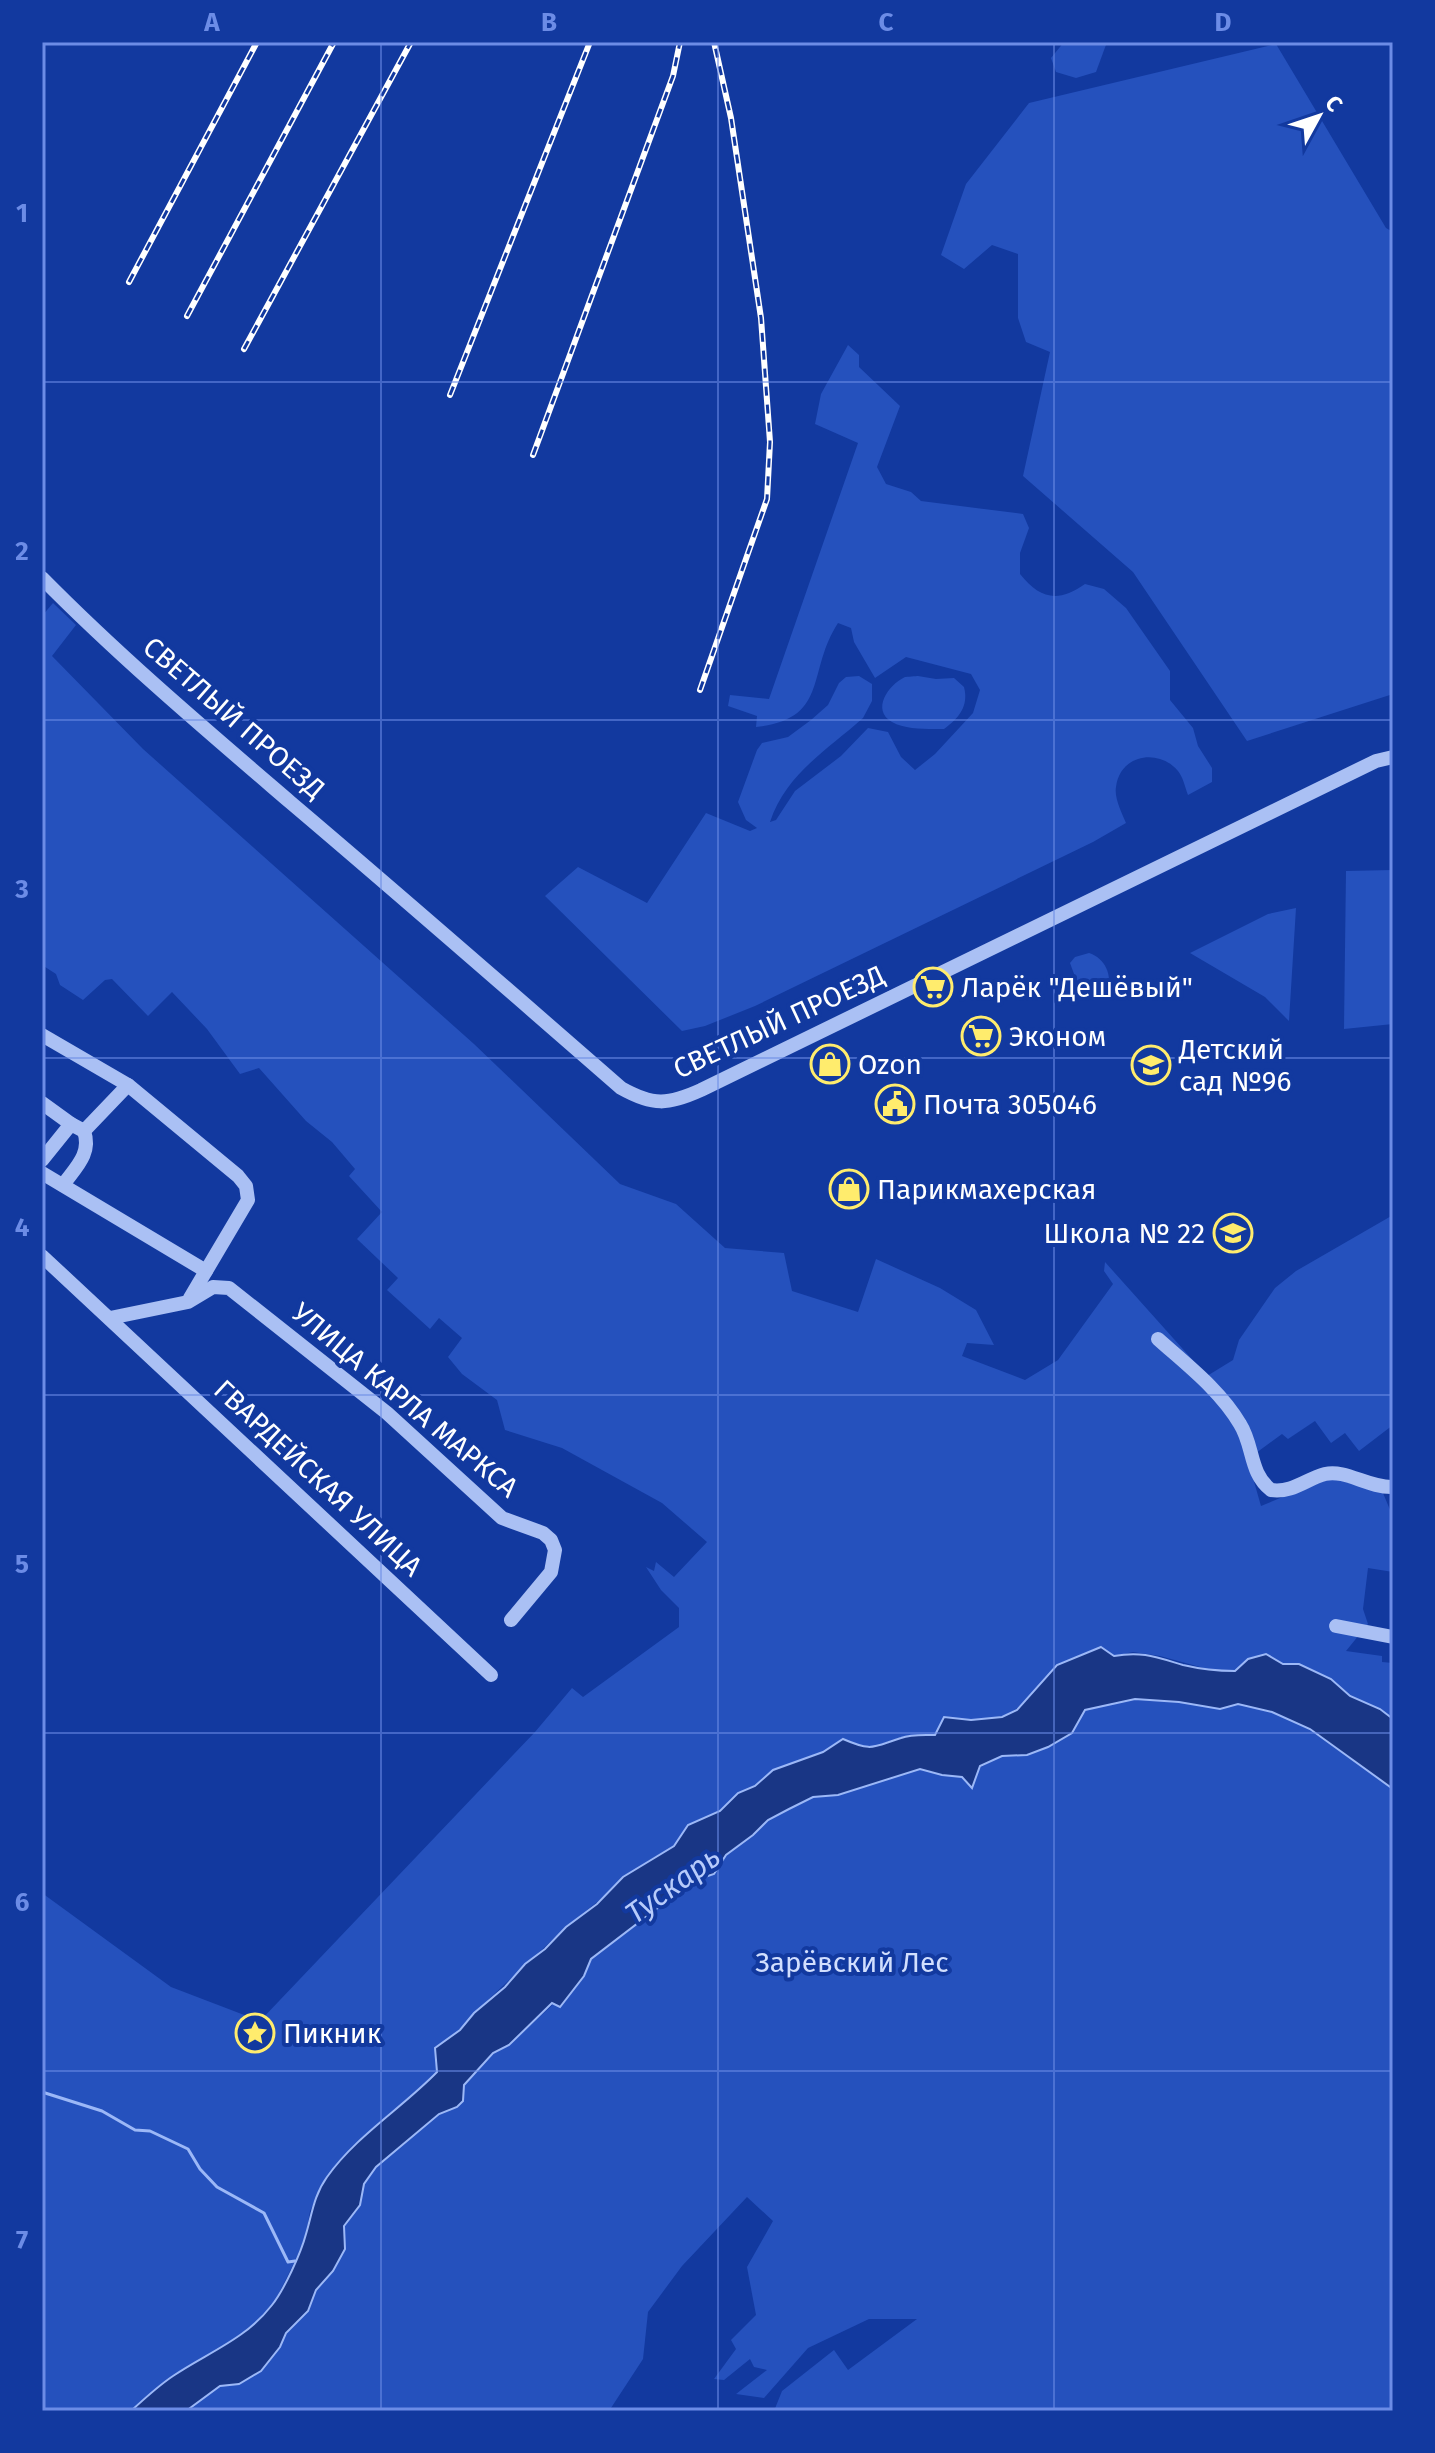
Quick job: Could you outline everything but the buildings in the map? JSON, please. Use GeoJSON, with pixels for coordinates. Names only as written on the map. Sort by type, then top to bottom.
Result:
{"type":"FeatureCollection","features":[{"type":"Feature","properties":{"kind":"street","name":"СВЕТЛЫЙ ПРОЕЗД"},"geometry":{"type":"LineString","coordinates":[[42,578],[191,717],[621,1088],[655,1103],[685,1097],[776,1055],[1393,754]]}},
{"type":"Feature","properties":{"kind":"street"},"geometry":{"type":"LineString","coordinates":[[42,1035],[128,1085],[210,1151],[246,1186],[248,1200],[188,1302]]}},
{"type":"Feature","properties":{"kind":"street"},"geometry":{"type":"LineString","coordinates":[[42,1160],[128,1085]]}},
{"type":"Feature","properties":{"kind":"street"},"geometry":{"type":"LineString","coordinates":[[42,1103],[78,1128],[87,1140],[87,1152],[63,1185]]}},
{"type":"Feature","properties":{"kind":"street"},"geometry":{"type":"LineString","coordinates":[[42,1173],[206,1271]]}},
{"type":"Feature","properties":{"kind":"street"},"geometry":{"type":"LineString","coordinates":[[42,1256],[110,1318]]}},
{"type":"Feature","properties":{"kind":"street","name":"УЛИЦА КАРЛА МАРКСА"},"geometry":{"type":"LineString","coordinates":[[110,1318],[188,1302],[213,1287],[229,1288],[387,1413],[502,1518],[543,1533],[551,1540],[555,1550],[551,1572],[511,1620]]}},
{"type":"Feature","properties":{"kind":"street","name":"ГВАРДЕЙСКАЯ УЛИЦА"},"geometry":{"type":"LineString","coordinates":[[110,1318],[491,1675]]}},
{"type":"Feature","properties":{"kind":"street"},"geometry":{"type":"LineString","coordinates":[[1158,1339],[1217,1393],[1241,1425],[1255,1470],[1271,1490],[1294,1488],[1327,1473],[1345,1474],[1377,1487],[1393,1487]]}},
{"type":"Feature","properties":{"kind":"street"},"geometry":{"type":"LineString","coordinates":[[1336,1626],[1393,1637]]}},
{"type":"Feature","properties":{"kind":"green space"},"geometry":{"type":"Polygon","coordinates":[[[1064,42],[1107,42],[1096,72],[1076,78],[1056,72],[1051,58],[1064,42]]]}},
{"type":"Feature","properties":{"kind":"green space"},"geometry":{"type":"Polygon","coordinates":[[[1276,44],[1386,228],[1393,232],[1393,694],[1247,741],[1133,572],[1023,476],[1050,352],[1026,342],[1018,318],[1018,254],[992,245],[964,269],[941,255],[966,184],[1029,103],[1276,44]]]}},
{"type":"Feature","properties":{"kind":"green space"},"geometry":{"type":"Polygon","coordinates":[[[848,345],[859,355],[859,367],[900,406],[877,467],[886,484],[911,492],[921,501],[1023,514],[1029,528],[1020,553],[1020,574],[1027,582],[1050,596],[1066,594],[1085,584],[1104,589],[1126,608],[1170,671],[1170,700],[1193,728],[1198,746],[1212,768],[1212,782],[1188,795],[1180,773],[1170,764],[1151,757],[1132,761],[1119,776],[1116,787],[1117,801],[1126,823],[1093,842],[755,1006],[705,1026],[682,1031],[545,896],[578,867],[647,903],[706,813],[750,831],[757,828],[746,820],[738,802],[757,750],[762,743],[788,737],[811,720],[828,705],[839,683],[846,677],[859,676],[872,684],[872,701],[863,718],[822,753],[786,790],[770,822],[776,820],[795,791],[841,756],[868,728],[888,732],[901,757],[915,770],[935,754],[973,713],[980,690],[971,674],[906,657],[875,678],[854,642],[851,628],[838,623],[828,641],[813,690],[796,714],[756,727],[757,716],[728,706],[730,695],[769,699],[858,443],[815,424],[821,394],[848,345]]]}},
{"type":"Feature","properties":{"kind":"green space"},"geometry":{"type":"Polygon","coordinates":[[[53,603],[76,625],[52,656],[143,749],[474,1044],[620,1184],[676,1204],[725,1248],[784,1253],[792,1291],[858,1312],[876,1259],[940,1288],[976,1310],[994,1345],[967,1343],[962,1356],[1025,1380],[1058,1360],[1113,1284],[1104,1271],[1105,1262],[1207,1376],[1233,1360],[1239,1340],[1275,1288],[1296,1271],[1393,1215],[1393,1425],[1359,1451],[1345,1433],[1331,1443],[1315,1421],[1288,1439],[1282,1434],[1256,1453],[1241,1436],[1261,1506],[1330,1477],[1383,1493],[1393,1517],[1393,1572],[1368,1568],[1363,1609],[1368,1624],[1346,1651],[1382,1656],[1382,1662],[1393,1663],[1393,1719],[1380,1709],[1350,1696],[1331,1679],[1299,1664],[1283,1664],[1266,1654],[1248,1659],[1235,1671],[1211,1670],[1133,1652],[1114,1656],[1025,1700],[1018,1708],[999,1717],[944,1717],[935,1735],[907,1736],[869,1747],[843,1739],[823,1752],[773,1770],[755,1786],[738,1793],[720,1811],[688,1825],[674,1846],[649,1860],[566,1927],[474,2013],[461,2030],[435,2048],[437,2072],[361,2139],[327,2178],[310,2211],[306,2236],[274,2303],[258,2321],[210,2356],[173,2376],[131,2411],[42,2411],[42,1893],[171,1987],[260,2021],[535,1732],[572,1688],[583,1697],[679,1627],[679,1608],[661,1590],[646,1567],[654,1571],[656,1562],[674,1577],[707,1542],[662,1503],[562,1448],[505,1430],[497,1400],[462,1374],[448,1357],[462,1338],[439,1318],[430,1329],[387,1290],[398,1278],[357,1239],[382,1212],[349,1176],[355,1169],[332,1142],[306,1121],[259,1068],[240,1074],[207,1029],[172,992],[148,1016],[112,979],[105,980],[83,1000],[60,985],[56,974],[42,965],[42,616],[53,603]]]}},
{"type":"Feature","properties":{"kind":"green space"},"geometry":{"type":"Polygon","coordinates":[[[905,677],[954,678],[964,687],[962,711],[944,729],[904,726],[892,722],[883,711],[884,698],[893,686],[905,677]]]}},
{"type":"Feature","properties":{"kind":"green space"},"geometry":{"type":"Polygon","coordinates":[[[1393,870],[1393,1024],[1344,1029],[1346,871],[1393,870]]]}},
{"type":"Feature","properties":{"kind":"green space"},"geometry":{"type":"Polygon","coordinates":[[[1296,908],[1289,1021],[1265,997],[1190,953],[1268,914],[1296,908]]]}},
{"type":"Feature","properties":{"kind":"green space"},"geometry":{"type":"Polygon","coordinates":[[[1089,953],[1103,963],[1109,985],[1107,990],[1089,999],[1081,993],[1070,963],[1075,957],[1089,953]]]}},
{"type":"Feature","properties":{"kind":"green space","name":"Зарёвский Лес"},"geometry":{"type":"Polygon","coordinates":[[[1135,1699],[1219,1709],[1238,1704],[1272,1712],[1310,1728],[1393,1789],[1393,2411],[774,2411],[782,2391],[834,2350],[848,2370],[917,2319],[869,2319],[808,2348],[764,2398],[736,2394],[767,2370],[754,2367],[750,2359],[724,2380],[714,2379],[736,2349],[731,2340],[756,2315],[747,2267],[773,2221],[747,2197],[682,2266],[648,2312],[643,2359],[609,2411],[186,2411],[220,2386],[239,2384],[280,2347],[286,2333],[308,2311],[316,2290],[333,2271],[345,2249],[344,2226],[360,2205],[364,2184],[376,2167],[439,2114],[458,2107],[463,2101],[464,2085],[493,2053],[509,2045],[584,1976],[591,1959],[693,1881],[714,1874],[726,1855],[768,1820],[813,1797],[838,1795],[920,1769],[962,1777],[1002,1756],[1027,1755],[1072,1733],[1085,1710],[1135,1699]]]}},
{"type":"Feature","properties":{"kind":"water","name":"Тускарь"},"geometry":{"type":"Polygon","coordinates":[[[1101,1647],[1114,1656],[1157,1657],[1196,1668],[1229,1671],[1235,1671],[1248,1659],[1266,1654],[1283,1664],[1299,1664],[1331,1679],[1350,1696],[1380,1709],[1393,1719],[1393,1789],[1310,1729],[1272,1712],[1238,1704],[1220,1709],[1135,1699],[1085,1710],[1072,1733],[1048,1747],[1027,1755],[1002,1756],[980,1766],[972,1788],[962,1777],[920,1769],[838,1795],[813,1797],[768,1820],[726,1855],[714,1874],[693,1881],[591,1959],[584,1976],[560,2007],[552,2003],[509,2045],[493,2053],[464,2085],[463,2101],[457,2107],[439,2114],[376,2167],[364,2184],[360,2205],[344,2226],[345,2249],[333,2271],[316,2290],[308,2311],[286,2333],[280,2347],[261,2371],[239,2384],[220,2386],[186,2411],[131,2411],[167,2380],[238,2336],[262,2317],[292,2271],[323,2184],[365,2135],[437,2072],[435,2048],[460,2030],[525,1964],[597,1904],[623,1877],[674,1846],[688,1825],[720,1811],[738,1793],[755,1786],[773,1770],[823,1752],[843,1739],[872,1747],[909,1736],[935,1735],[944,1717],[971,1720],[1002,1717],[1017,1710],[1057,1665],[1101,1647]]]}},
{"type":"Feature","properties":{"kind":"waterway"},"geometry":{"type":"LineString","coordinates":[[42,2092],[102,2111],[135,2130],[150,2131],[188,2149],[200,2169],[217,2187],[264,2213],[288,2262],[295,2261]]}},
{"type":"Feature","properties":{"kind":"railway"},"geometry":{"type":"LineString","coordinates":[[129,282],[257,42]]}},
{"type":"Feature","properties":{"kind":"railway"},"geometry":{"type":"LineString","coordinates":[[187,316],[334,42]]}},
{"type":"Feature","properties":{"kind":"railway"},"geometry":{"type":"LineString","coordinates":[[244,349],[411,42]]}},
{"type":"Feature","properties":{"kind":"railway"},"geometry":{"type":"LineString","coordinates":[[450,395],[590,42]]}},
{"type":"Feature","properties":{"kind":"railway"},"geometry":{"type":"LineString","coordinates":[[533,455],[673,76],[680,42]]}},
{"type":"Feature","properties":{"kind":"railway"},"geometry":{"type":"LineString","coordinates":[[700,690],[767,499],[770,442],[761,318],[731,118],[714,42]]}},
{"type":"Feature","properties":{"kind":"place","name":"Ларёк \"Дешёвый\""},"geometry":{"type":"Point","coordinates":[933,987]}},
{"type":"Feature","properties":{"kind":"place","name":"Эконом"},"geometry":{"type":"Point","coordinates":[981,1036]}},
{"type":"Feature","properties":{"kind":"place","name":"Ozon"},"geometry":{"type":"Point","coordinates":[830,1064]}},
{"type":"Feature","properties":{"kind":"place","name":"Детский сад №96"},"geometry":{"type":"Point","coordinates":[1151,1065]}},
{"type":"Feature","properties":{"kind":"place","name":"Почта 305046"},"geometry":{"type":"Point","coordinates":[895,1104]}},
{"type":"Feature","properties":{"kind":"place","name":"Парикмахерская"},"geometry":{"type":"Point","coordinates":[849,1189]}},
{"type":"Feature","properties":{"kind":"place","name":"Школа № 22"},"geometry":{"type":"Point","coordinates":[1233,1233]}},
{"type":"Feature","properties":{"kind":"place","name":"Пикник"},"geometry":{"type":"Point","coordinates":[255,2033]}}]}
